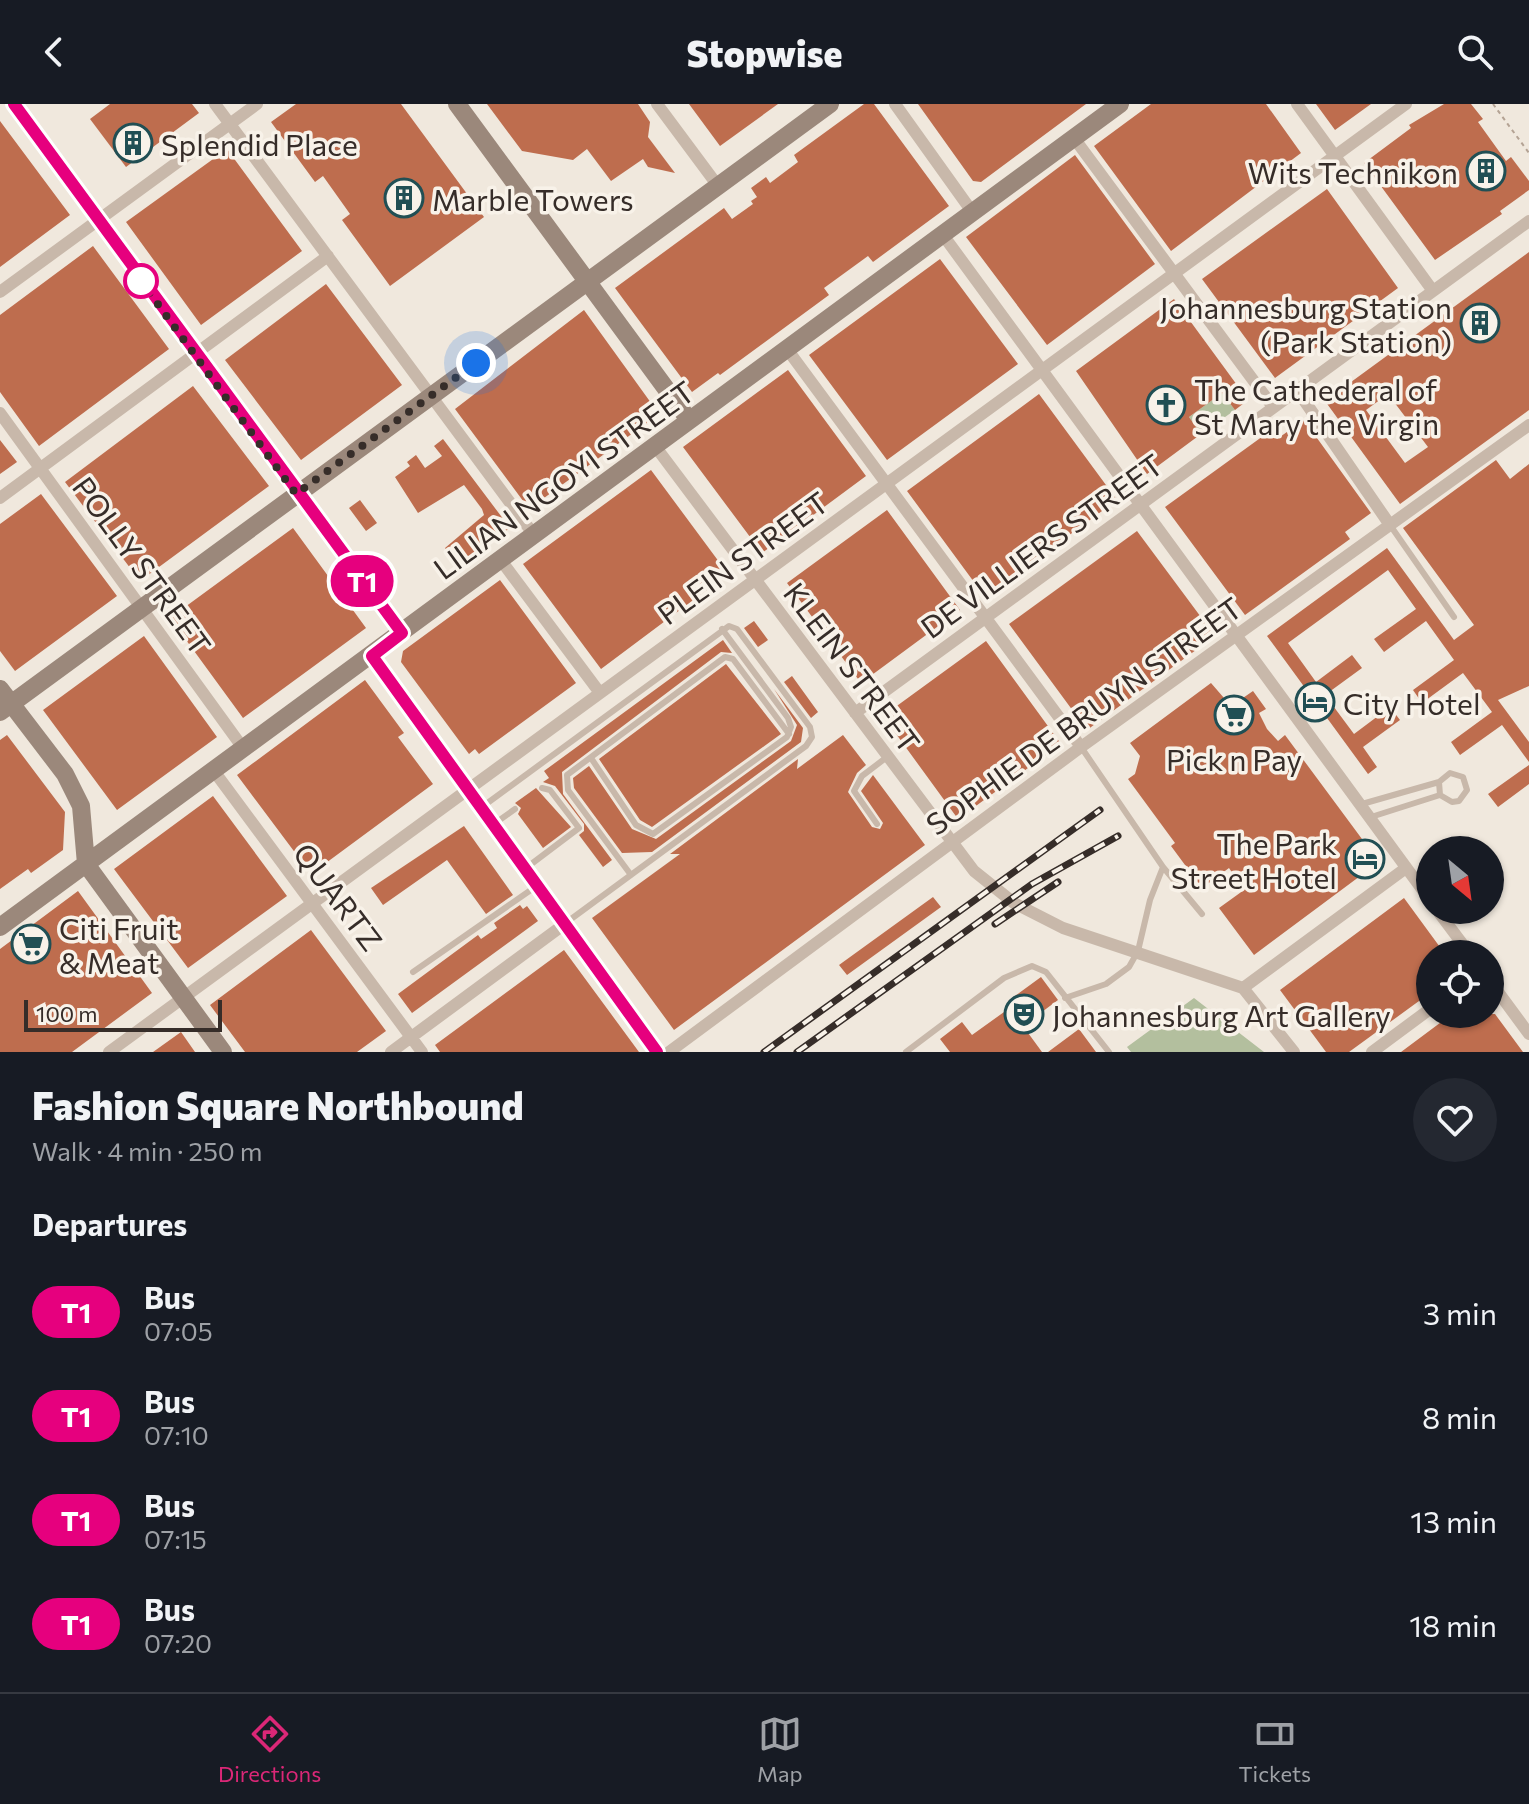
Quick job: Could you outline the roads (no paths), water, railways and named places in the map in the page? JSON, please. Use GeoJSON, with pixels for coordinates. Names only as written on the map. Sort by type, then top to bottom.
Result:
{"type":"FeatureCollection","features":[{"type":"Feature","properties":{"kind":"street"},"geometry":{"type":"LineString","coordinates":[[14,104],[296,494],[402,633]]}},
{"type":"Feature","properties":{"kind":"street"},"geometry":{"type":"LineString","coordinates":[[215,104],[534,535]]}},
{"type":"Feature","properties":{"kind":"street"},"geometry":{"type":"LineString","coordinates":[[0,292],[257,104]]}},
{"type":"Feature","properties":{"kind":"street"},"geometry":{"type":"LineString","coordinates":[[457,104],[689,420]]}},
{"type":"Feature","properties":{"kind":"street"},"geometry":{"type":"LineString","coordinates":[[657,104],[718,186]]}},
{"type":"Feature","properties":{"kind":"street"},"geometry":{"type":"LineString","coordinates":[[223,1052],[86,864],[81,806],[65,774],[4,702],[141,608],[830,104]]}},
{"type":"Feature","properties":{"kind":"street"},"geometry":{"type":"LineString","coordinates":[[895,104],[973,213]]}},
{"type":"Feature","properties":{"kind":"street","name":"LILIAN NGOYI STREET"},"geometry":{"type":"LineString","coordinates":[[0,927],[1120,104]]}},
{"type":"Feature","properties":{"kind":"street"},"geometry":{"type":"LineString","coordinates":[[1297,104],[1433,291]]}},
{"type":"Feature","properties":{"kind":"street","name":"PLEIN STREET"},"geometry":{"type":"LineString","coordinates":[[109,1052],[1406,104]]}},
{"type":"Feature","properties":{"kind":"street"},"geometry":{"type":"LineString","coordinates":[[1074,138],[1273,407]]}},
{"type":"Feature","properties":{"kind":"street","name":"DE VILLIERS STREET"},"geometry":{"type":"LineString","coordinates":[[855,713],[1529,221]]}},
{"type":"Feature","properties":{"kind":"street"},"geometry":{"type":"LineString","coordinates":[[943,235],[1416,881]]}},
{"type":"Feature","properties":{"kind":"street"},"geometry":{"type":"LineString","coordinates":[[0,498],[328,256]]}},
{"type":"Feature","properties":{"kind":"street"},"geometry":{"type":"LineString","coordinates":[[787,349],[1081,747]]}},
{"type":"Feature","properties":{"kind":"street"},"geometry":{"type":"LineString","coordinates":[[1297,390],[1394,530]]}},
{"type":"Feature","properties":{"kind":"street","name":"POLLY STREET"},"geometry":{"type":"LineString","coordinates":[[0,413],[243,748]]}},
{"type":"Feature","properties":{"kind":"street","name":"SOPHIE DE BRUYN STREET"},"geometry":{"type":"LineString","coordinates":[[672,1051],[1236,635],[1394,530],[1529,425]]}},
{"type":"Feature","properties":{"kind":"street","name":"KLEIN STREET"},"geometry":{"type":"LineString","coordinates":[[655,446],[974,871],[1014,903],[1063,928],[1243,988]]}},
{"type":"Feature","properties":{"kind":"street"},"geometry":{"type":"LineString","coordinates":[[500,559],[600,693]]}},
{"type":"Feature","properties":{"kind":"street"},"geometry":{"type":"LineString","coordinates":[[372,656],[657,1052]]}},
{"type":"Feature","properties":{"kind":"street","name":"QUARTZ"},"geometry":{"type":"LineString","coordinates":[[214,771],[422,1052]]}},
{"type":"Feature","properties":{"kind":"street"},"geometry":{"type":"LineString","coordinates":[[1294,1052],[1243,988],[1406,868]]}},
{"type":"Feature","properties":{"kind":"street"},"geometry":{"type":"LineString","coordinates":[[391,1052],[566,923]]}},
{"type":"Feature","properties":{"kind":"street"},"geometry":{"type":"LineString","coordinates":[[1504,1000],[1529,1034]]}},
{"type":"Feature","properties":{"kind":"street"},"geometry":{"type":"LineString","coordinates":[[1372,1052],[1416,1019]]}},
{"type":"Feature","properties":{"kind":"lane"},"geometry":{"type":"LineString","coordinates":[[1394,530],[1454,617]]}},
{"type":"Feature","properties":{"kind":"lane"},"geometry":{"type":"LineString","coordinates":[[482,807],[722,629],[732,626],[810,727],[810,741],[566,923]]}},
{"type":"Feature","properties":{"kind":"lane"},"geometry":{"type":"LineString","coordinates":[[722,629],[788,718],[789,734]]}},
{"type":"Feature","properties":{"kind":"lane"},"geometry":{"type":"LineString","coordinates":[[631,875],[566,786],[567,775],[725,657],[733,659],[789,734]]}},
{"type":"Feature","properties":{"kind":"lane"},"geometry":{"type":"LineString","coordinates":[[591,758],[636,825],[653,834],[789,734]]}},
{"type":"Feature","properties":{"kind":"lane"},"geometry":{"type":"LineString","coordinates":[[1081,747],[1162,866],[1202,914]]}},
{"type":"Feature","properties":{"kind":"lane"},"geometry":{"type":"LineString","coordinates":[[877,824],[854,791],[862,776],[887,757]]}},
{"type":"Feature","properties":{"kind":"lane"},"geometry":{"type":"LineString","coordinates":[[1358,803],[1439,782],[1444,776],[1457,773],[1467,783],[1464,796],[1459,801],[1452,802],[1440,795],[1369,818]]}},
{"type":"Feature","properties":{"kind":"lane"},"geometry":{"type":"LineString","coordinates":[[1439,782],[1440,795]]}},
{"type":"Feature","properties":{"kind":"lane"},"geometry":{"type":"LineString","coordinates":[[526,868],[579,828],[550,790],[542,788]]}},
{"type":"Feature","properties":{"kind":"lane"},"geometry":{"type":"LineString","coordinates":[[494,824],[515,809]]}},
{"type":"Feature","properties":{"kind":"lane"},"geometry":{"type":"LineString","coordinates":[[1065,998],[1119,977],[1138,951],[1162,866]]}},
{"type":"Feature","properties":{"kind":"lane"},"geometry":{"type":"LineString","coordinates":[[413,972],[538,885]]}},
{"type":"Feature","properties":{"kind":"lane"},"geometry":{"type":"LineString","coordinates":[[906,1052],[1004,978],[1021,969],[1041,968],[1109,1052]]}},
{"type":"Feature","properties":{"kind":"railway"},"geometry":{"type":"LineString","coordinates":[[764,1052],[1100,810]]}},
{"type":"Feature","properties":{"kind":"railway"},"geometry":{"type":"LineString","coordinates":[[797,1052],[1032,884],[1118,836]]}},
{"type":"Feature","properties":{"kind":"railway"},"geometry":{"type":"LineString","coordinates":[[995,924],[1058,882]]}},
{"type":"Feature","properties":{"kind":"place","name":"Splendid Place"},"geometry":{"type":"Point","coordinates":[133,143]}},
{"type":"Feature","properties":{"kind":"place","name":"Wits Technikon"},"geometry":{"type":"Point","coordinates":[1486,171]}},
{"type":"Feature","properties":{"kind":"place","name":"Marble Towers"},"geometry":{"type":"Point","coordinates":[404,198]}},
{"type":"Feature","properties":{"kind":"place","name":"Johannesburg Station (Park Station)"},"geometry":{"type":"Point","coordinates":[1480,323]}},
{"type":"Feature","properties":{"kind":"place","name":"The Cathederal of St Mary the Virgin"},"geometry":{"type":"Point","coordinates":[1166,405]}},
{"type":"Feature","properties":{"kind":"place","name":"City Hotel"},"geometry":{"type":"Point","coordinates":[1315,702]}},
{"type":"Feature","properties":{"kind":"place","name":"Pick n Pay"},"geometry":{"type":"Point","coordinates":[1234,715]}},
{"type":"Feature","properties":{"kind":"place","name":"The Park Street Hotel"},"geometry":{"type":"Point","coordinates":[1365,859]}},
{"type":"Feature","properties":{"kind":"place","name":"Citi Fruit & Meat"},"geometry":{"type":"Point","coordinates":[31,944]}},
{"type":"Feature","properties":{"kind":"place","name":"Johannesburg Art Gallery"},"geometry":{"type":"Point","coordinates":[1024,1014]}}]}
